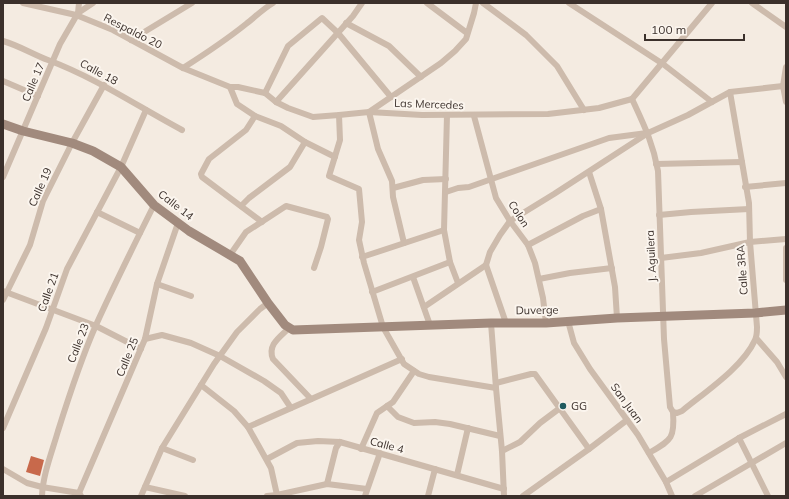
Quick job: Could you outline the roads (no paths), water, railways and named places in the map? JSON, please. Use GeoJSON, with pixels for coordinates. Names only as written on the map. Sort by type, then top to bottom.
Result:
{"type":"FeatureCollection","features":[{"type":"Feature","properties":{"kind":"street","name":"Respaldo 20"},"geometry":{"type":"LineString","coordinates":[[23,3],[77,14],[113,30],[183,68],[230,87]]}},
{"type":"Feature","properties":{"kind":"street"},"geometry":{"type":"LineString","coordinates":[[77,14],[79,3]]}},
{"type":"Feature","properties":{"kind":"street","name":"Calle 17"},"geometry":{"type":"LineString","coordinates":[[3,177],[60,44],[77,14],[93,3]]}},
{"type":"Feature","properties":{"kind":"street"},"geometry":{"type":"LineString","coordinates":[[131,40],[192,3]]}},
{"type":"Feature","properties":{"kind":"street"},"geometry":{"type":"LineString","coordinates":[[183,68],[217,46],[251,21],[272,3]]}},
{"type":"Feature","properties":{"kind":"street"},"geometry":{"type":"LineString","coordinates":[[276,102],[362,3]]}},
{"type":"Feature","properties":{"kind":"street"},"geometry":{"type":"LineString","coordinates":[[427,3],[467,33]]}},
{"type":"Feature","properties":{"kind":"street"},"geometry":{"type":"LineString","coordinates":[[404,243],[393,197],[392,181],[378,149],[370,112],[441,63],[455,51],[466,39],[476,3]]}},
{"type":"Feature","properties":{"kind":"street"},"geometry":{"type":"LineString","coordinates":[[483,3],[526,35],[557,66],[584,110]]}},
{"type":"Feature","properties":{"kind":"street"},"geometry":{"type":"LineString","coordinates":[[568,3],[663,64],[712,102]]}},
{"type":"Feature","properties":{"kind":"street"},"geometry":{"type":"LineString","coordinates":[[632,100],[712,3]]}},
{"type":"Feature","properties":{"kind":"street"},"geometry":{"type":"LineString","coordinates":[[752,3],[786,27]]}},
{"type":"Feature","properties":{"kind":"street"},"geometry":{"type":"LineString","coordinates":[[265,93],[288,46],[298,36],[322,18],[338,32],[391,97]]}},
{"type":"Feature","properties":{"kind":"street"},"geometry":{"type":"LineString","coordinates":[[346,22],[389,46],[421,77]]}},
{"type":"Feature","properties":{"kind":"street","name":"Calle 18"},"geometry":{"type":"LineString","coordinates":[[3,41],[17,45],[75,70],[182,130]]}},
{"type":"Feature","properties":{"kind":"street"},"geometry":{"type":"LineString","coordinates":[[786,67],[783,86],[786,102]]}},
{"type":"Feature","properties":{"kind":"street"},"geometry":{"type":"LineString","coordinates":[[3,81],[38,96]]}},
{"type":"Feature","properties":{"kind":"street","name":"Calle 19"},"geometry":{"type":"LineString","coordinates":[[3,300],[5,292],[30,245],[43,200],[104,85]]}},
{"type":"Feature","properties":{"kind":"street"},"geometry":{"type":"LineString","coordinates":[[506,323],[486,265],[490,252],[510,221],[648,133],[688,115],[730,92],[783,86]]}},
{"type":"Feature","properties":{"kind":"street"},"geometry":{"type":"LineString","coordinates":[[230,87],[237,104],[255,116],[281,126],[305,142],[335,157]]}},
{"type":"Feature","properties":{"kind":"street","name":"Las Mercedes"},"geometry":{"type":"LineString","coordinates":[[230,87],[238,87],[265,93],[276,102],[288,108],[313,117],[370,112],[422,116],[548,114],[599,108],[632,100]]}},
{"type":"Feature","properties":{"kind":"street","name":"Calle 3RA"},"geometry":{"type":"LineString","coordinates":[[730,92],[749,209],[750,242],[757,327],[756,338]]}},
{"type":"Feature","properties":{"kind":"street","name":"J. Aguilera"},"geometry":{"type":"LineString","coordinates":[[632,100],[648,133],[655,153],[670,407],[675,412],[673,435],[666,442],[649,453]]}},
{"type":"Feature","properties":{"kind":"street","name":"Calle 21"},"geometry":{"type":"LineString","coordinates":[[3,428],[46,328],[67,269],[121,167],[146,110]]}},
{"type":"Feature","properties":{"kind":"street"},"geometry":{"type":"LineString","coordinates":[[339,115],[340,140],[329,176],[359,189],[362,222],[359,240],[362,257],[383,327],[403,361],[414,372],[429,377],[496,385],[535,374],[589,449]]}},
{"type":"Feature","properties":{"kind":"street"},"geometry":{"type":"LineString","coordinates":[[447,115],[444,230],[450,262],[458,284]]}},
{"type":"Feature","properties":{"kind":"street"},"geometry":{"type":"LineString","coordinates":[[255,116],[246,130],[209,159],[201,174],[202,177],[262,222]]}},
{"type":"Feature","properties":{"kind":"street","name":"Colon"},"geometry":{"type":"LineString","coordinates":[[474,116],[496,198],[528,246],[535,263],[546,323]]}},
{"type":"Feature","properties":{"kind":"street","name":"Calle 14"},"geometry":{"type":"LineString","coordinates":[[3,124],[23,131],[72,143],[93,151],[121,167],[154,205],[189,231],[240,261],[268,303],[289,328]]}},
{"type":"Feature","properties":{"kind":"street"},"geometry":{"type":"LineString","coordinates":[[446,192],[458,188],[469,187],[491,178],[609,138],[648,133]]}},
{"type":"Feature","properties":{"kind":"street"},"geometry":{"type":"LineString","coordinates":[[241,206],[249,198],[290,167],[305,142]]}},
{"type":"Feature","properties":{"kind":"street"},"geometry":{"type":"LineString","coordinates":[[656,164],[742,162]]}},
{"type":"Feature","properties":{"kind":"street"},"geometry":{"type":"LineString","coordinates":[[589,172],[601,209],[615,286],[617,318]]}},
{"type":"Feature","properties":{"kind":"street"},"geometry":{"type":"LineString","coordinates":[[393,188],[423,180],[446,179]]}},
{"type":"Feature","properties":{"kind":"street"},"geometry":{"type":"LineString","coordinates":[[745,187],[786,183]]}},
{"type":"Feature","properties":{"kind":"street","name":"Calle 23"},"geometry":{"type":"LineString","coordinates":[[42,496],[42,487],[62,416],[96,326],[154,205]]}},
{"type":"Feature","properties":{"kind":"street"},"geometry":{"type":"LineString","coordinates":[[230,255],[246,232],[286,206],[327,217],[328,219],[314,268]]}},
{"type":"Feature","properties":{"kind":"street"},"geometry":{"type":"LineString","coordinates":[[528,246],[583,216],[601,209]]}},
{"type":"Feature","properties":{"kind":"street"},"geometry":{"type":"LineString","coordinates":[[659,216],[691,212],[749,209]]}},
{"type":"Feature","properties":{"kind":"street"},"geometry":{"type":"LineString","coordinates":[[97,212],[140,233]]}},
{"type":"Feature","properties":{"kind":"street","name":"Calle 25"},"geometry":{"type":"LineString","coordinates":[[80,495],[145,339],[157,284],[178,223]]}},
{"type":"Feature","properties":{"kind":"street"},"geometry":{"type":"LineString","coordinates":[[362,257],[444,230]]}},
{"type":"Feature","properties":{"kind":"street"},"geometry":{"type":"LineString","coordinates":[[661,258],[701,253],[750,242],[786,239]]}},
{"type":"Feature","properties":{"kind":"street"},"geometry":{"type":"LineString","coordinates":[[786,248],[786,280]]}},
{"type":"Feature","properties":{"kind":"street"},"geometry":{"type":"LineString","coordinates":[[372,292],[450,262]]}},
{"type":"Feature","properties":{"kind":"street"},"geometry":{"type":"LineString","coordinates":[[424,307],[486,265]]}},
{"type":"Feature","properties":{"kind":"street"},"geometry":{"type":"LineString","coordinates":[[539,279],[570,273],[612,268]]}},
{"type":"Feature","properties":{"kind":"street"},"geometry":{"type":"LineString","coordinates":[[413,276],[430,325]]}},
{"type":"Feature","properties":{"kind":"street"},"geometry":{"type":"LineString","coordinates":[[157,284],[191,296]]}},
{"type":"Feature","properties":{"kind":"street"},"geometry":{"type":"LineString","coordinates":[[5,292],[96,326],[141,349]]}},
{"type":"Feature","properties":{"kind":"street"},"geometry":{"type":"LineString","coordinates":[[141,496],[162,448],[220,356],[238,332],[268,303]]}},
{"type":"Feature","properties":{"kind":"street","name":"Duverge"},"geometry":{"type":"LineString","coordinates":[[289,328],[297,330],[491,323],[546,323],[617,318],[755,313],[786,310]]}},
{"type":"Feature","properties":{"kind":"street","name":"San Juan"},"geometry":{"type":"LineString","coordinates":[[568,321],[574,343],[590,369],[649,453],[666,482],[672,496]]}},
{"type":"Feature","properties":{"kind":"street"},"geometry":{"type":"LineString","coordinates":[[491,323],[502,451],[504,496]]}},
{"type":"Feature","properties":{"kind":"street"},"geometry":{"type":"LineString","coordinates":[[289,328],[273,344],[271,354],[273,359],[311,399]]}},
{"type":"Feature","properties":{"kind":"street"},"geometry":{"type":"LineString","coordinates":[[145,339],[162,335],[190,343],[220,356],[264,381],[281,393],[291,408]]}},
{"type":"Feature","properties":{"kind":"street"},"geometry":{"type":"LineString","coordinates":[[675,412],[682,411],[727,373],[743,358],[756,338],[777,362],[786,377]]}},
{"type":"Feature","properties":{"kind":"street"},"geometry":{"type":"LineString","coordinates":[[248,427],[403,361]]}},
{"type":"Feature","properties":{"kind":"street"},"geometry":{"type":"LineString","coordinates":[[361,449],[377,413],[393,402],[414,372]]}},
{"type":"Feature","properties":{"kind":"street"},"geometry":{"type":"LineString","coordinates":[[202,384],[234,411],[248,427],[271,468],[277,495]]}},
{"type":"Feature","properties":{"kind":"street"},"geometry":{"type":"LineString","coordinates":[[387,406],[398,417],[414,423],[435,422],[450,424],[500,436]]}},
{"type":"Feature","properties":{"kind":"street"},"geometry":{"type":"LineString","coordinates":[[502,451],[520,442],[540,423],[560,408]]}},
{"type":"Feature","properties":{"kind":"street"},"geometry":{"type":"LineString","coordinates":[[666,482],[739,438],[786,414]]}},
{"type":"Feature","properties":{"kind":"street"},"geometry":{"type":"LineString","coordinates":[[523,496],[627,420]]}},
{"type":"Feature","properties":{"kind":"street"},"geometry":{"type":"LineString","coordinates":[[457,475],[468,428]]}},
{"type":"Feature","properties":{"kind":"street"},"geometry":{"type":"LineString","coordinates":[[739,438],[768,496]]}},
{"type":"Feature","properties":{"kind":"street","name":"Calle 4"},"geometry":{"type":"LineString","coordinates":[[267,459],[297,443],[318,441],[340,442],[504,489]]}},
{"type":"Feature","properties":{"kind":"street"},"geometry":{"type":"LineString","coordinates":[[327,484],[336,448],[340,442]]}},
{"type":"Feature","properties":{"kind":"street"},"geometry":{"type":"LineString","coordinates":[[695,496],[786,443]]}},
{"type":"Feature","properties":{"kind":"street"},"geometry":{"type":"LineString","coordinates":[[162,448],[193,460]]}},
{"type":"Feature","properties":{"kind":"street"},"geometry":{"type":"LineString","coordinates":[[365,496],[380,453]]}},
{"type":"Feature","properties":{"kind":"street"},"geometry":{"type":"LineString","coordinates":[[3,469],[27,483],[80,495]]}},
{"type":"Feature","properties":{"kind":"street"},"geometry":{"type":"LineString","coordinates":[[428,496],[435,469]]}},
{"type":"Feature","properties":{"kind":"street"},"geometry":{"type":"LineString","coordinates":[[267,496],[327,484],[368,489]]}},
{"type":"Feature","properties":{"kind":"street"},"geometry":{"type":"LineString","coordinates":[[145,487],[185,496]]}},
{"type":"Feature","properties":{"kind":"place","name":"GG"},"geometry":{"type":"Point","coordinates":[563,406]}}]}
